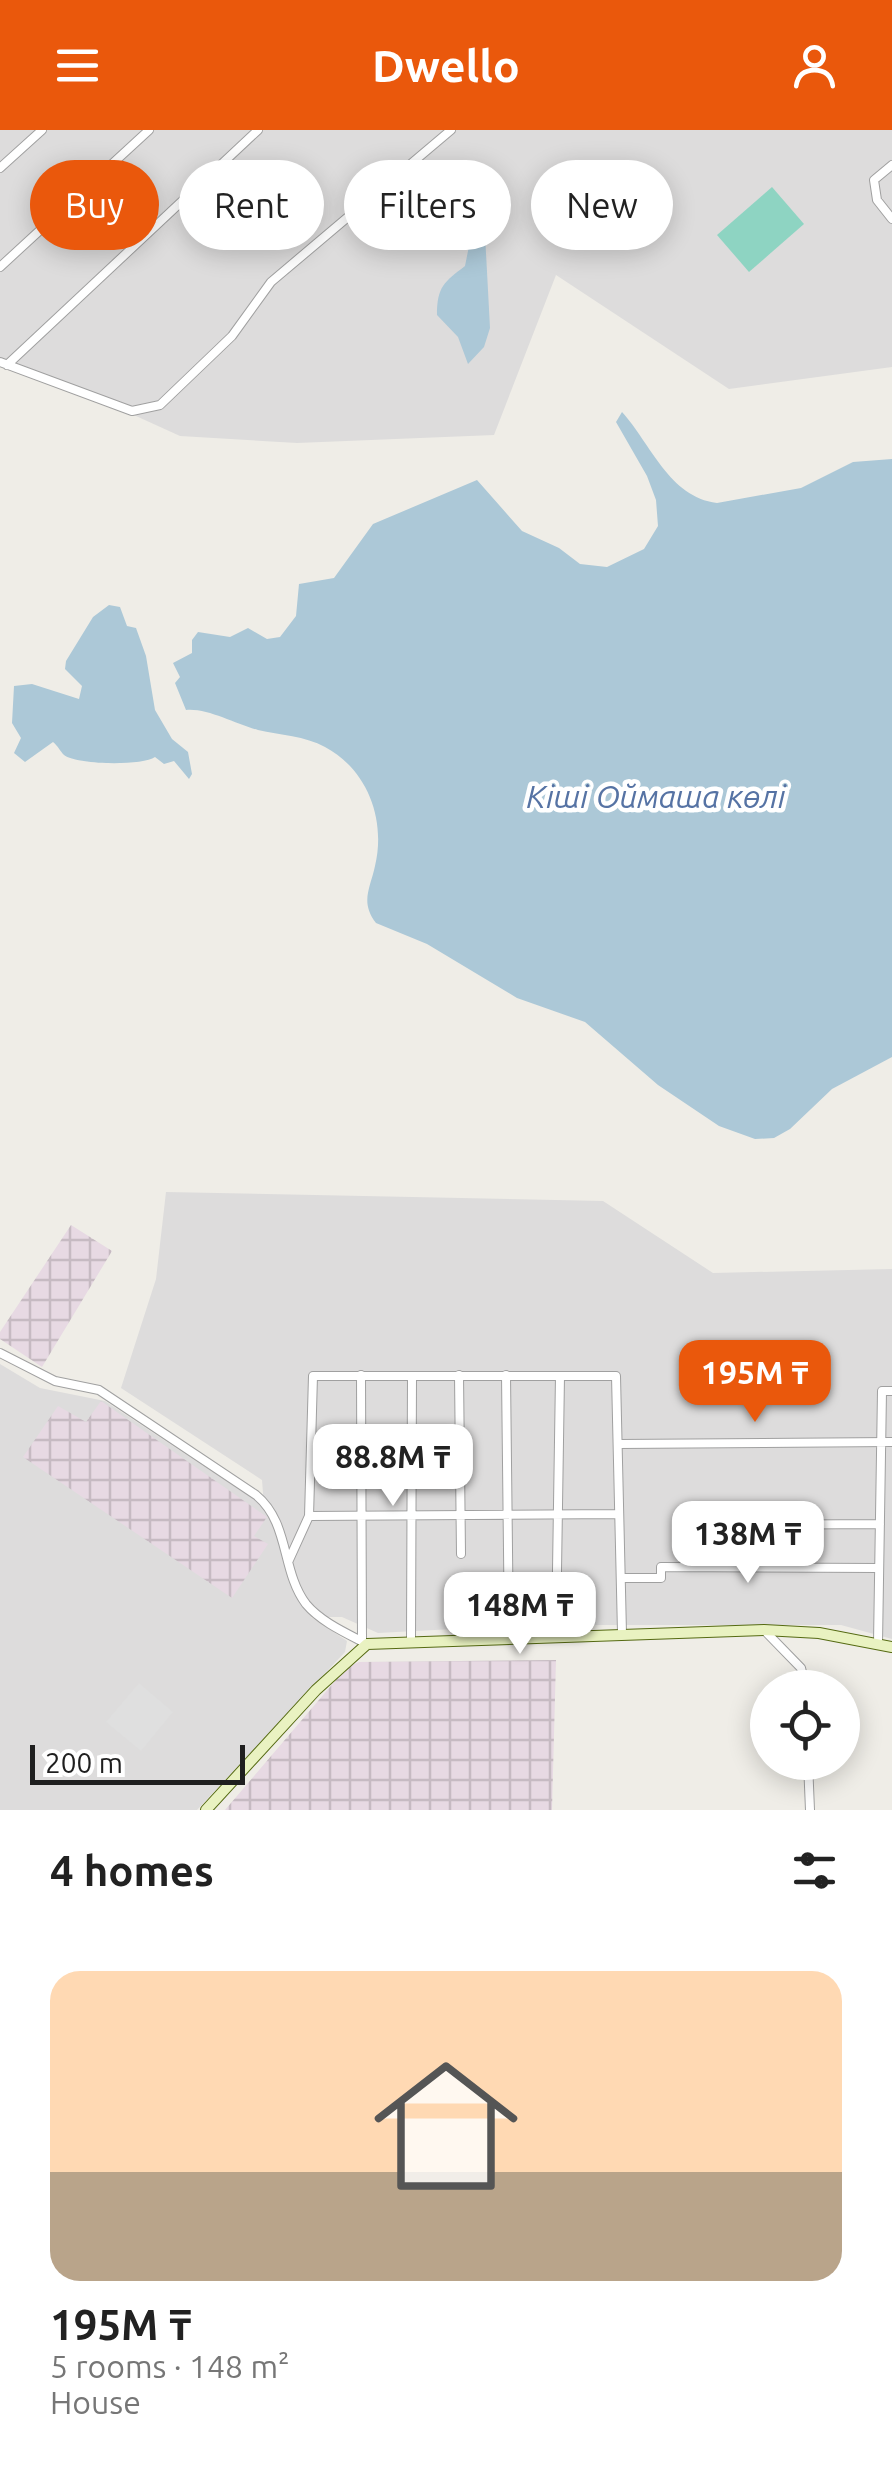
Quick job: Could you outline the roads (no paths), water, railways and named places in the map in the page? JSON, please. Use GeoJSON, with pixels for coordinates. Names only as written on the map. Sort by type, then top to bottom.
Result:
{"type":"FeatureCollection","features":[{"type":"Feature","properties":{"kind":"street"},"geometry":{"type":"LineString","coordinates":[[0,168],[42,130]]}},
{"type":"Feature","properties":{"kind":"street"},"geometry":{"type":"LineString","coordinates":[[0,267],[149,130]]}},
{"type":"Feature","properties":{"kind":"street"},"geometry":{"type":"LineString","coordinates":[[258,130],[4,364],[132,411],[160,405],[224,345],[280,274],[451,130]]}},
{"type":"Feature","properties":{"kind":"street"},"geometry":{"type":"LineString","coordinates":[[892,165],[874,180],[877,200],[892,218]]}},
{"type":"Feature","properties":{"kind":"street"},"geometry":{"type":"LineString","coordinates":[[0,1353],[55,1381],[99,1390],[256,1496],[274,1514],[294,1581],[308,1606],[365,1642],[764,1630],[892,1647]]}},
{"type":"Feature","properties":{"kind":"street"},"geometry":{"type":"LineString","coordinates":[[206,1810],[365,1642],[361,1374]]}},
{"type":"Feature","properties":{"kind":"street"},"geometry":{"type":"LineString","coordinates":[[459,1375],[460,1554]]}},
{"type":"Feature","properties":{"kind":"street"},"geometry":{"type":"LineString","coordinates":[[506,1375],[509,1638]]}},
{"type":"Feature","properties":{"kind":"street"},"geometry":{"type":"LineString","coordinates":[[289,1560],[309,1516],[312,1376],[616,1376],[622,1633]]}},
{"type":"Feature","properties":{"kind":"street"},"geometry":{"type":"LineString","coordinates":[[411,1642],[412,1376]]}},
{"type":"Feature","properties":{"kind":"street"},"geometry":{"type":"LineString","coordinates":[[556,1635],[560,1376]]}},
{"type":"Feature","properties":{"kind":"street"},"geometry":{"type":"LineString","coordinates":[[878,1643],[881,1442],[887,1391]]}},
{"type":"Feature","properties":{"kind":"street"},"geometry":{"type":"LineString","coordinates":[[618,1444],[892,1442]]}},
{"type":"Feature","properties":{"kind":"street"},"geometry":{"type":"LineString","coordinates":[[880,1510],[892,1510]]}},
{"type":"Feature","properties":{"kind":"street"},"geometry":{"type":"LineString","coordinates":[[309,1516],[619,1514]]}},
{"type":"Feature","properties":{"kind":"street"},"geometry":{"type":"LineString","coordinates":[[715,1525],[880,1524]]}},
{"type":"Feature","properties":{"kind":"street"},"geometry":{"type":"LineString","coordinates":[[621,1578],[660,1578],[660,1567],[879,1568]]}},
{"type":"Feature","properties":{"kind":"street"},"geometry":{"type":"LineString","coordinates":[[878,1612],[892,1614]]}},
{"type":"Feature","properties":{"kind":"street"},"geometry":{"type":"LineString","coordinates":[[764,1630],[802,1670]]}},
{"type":"Feature","properties":{"kind":"street"},"geometry":{"type":"LineString","coordinates":[[809,1780],[810,1810]]}},
{"type":"Feature","properties":{"kind":"water"},"geometry":{"type":"Polygon","coordinates":[[[468,250],[486,250],[490,328],[484,347],[468,364],[458,337],[437,315],[443,286],[465,266],[468,250]]]}},
{"type":"Feature","properties":{"kind":"water","name":"Кіші Оймаша көлi"},"geometry":{"type":"Polygon","coordinates":[[[622,412],[673,480],[700,499],[717,503],[801,488],[853,462],[892,459],[892,1057],[832,1089],[790,1129],[774,1138],[755,1139],[719,1126],[658,1085],[585,1022],[517,998],[427,944],[376,923],[367,902],[378,831],[370,798],[352,769],[340,757],[309,740],[258,730],[203,711],[186,710],[175,683],[180,677],[173,663],[192,653],[192,640],[198,632],[230,637],[248,628],[267,639],[280,637],[296,616],[299,584],[334,578],[373,524],[477,480],[522,531],[559,548],[580,564],[607,567],[644,549],[658,526],[656,500],[616,422],[622,412]]]}},
{"type":"Feature","properties":{"kind":"water"},"geometry":{"type":"Polygon","coordinates":[[[109,605],[120,607],[127,626],[136,628],[146,656],[155,710],[172,739],[188,752],[192,774],[189,779],[174,761],[164,764],[155,757],[124,763],[82,761],[64,755],[53,742],[25,762],[14,753],[21,738],[12,723],[14,686],[32,684],[79,699],[82,686],[65,669],[66,661],[93,617],[109,605]]]}}]}
